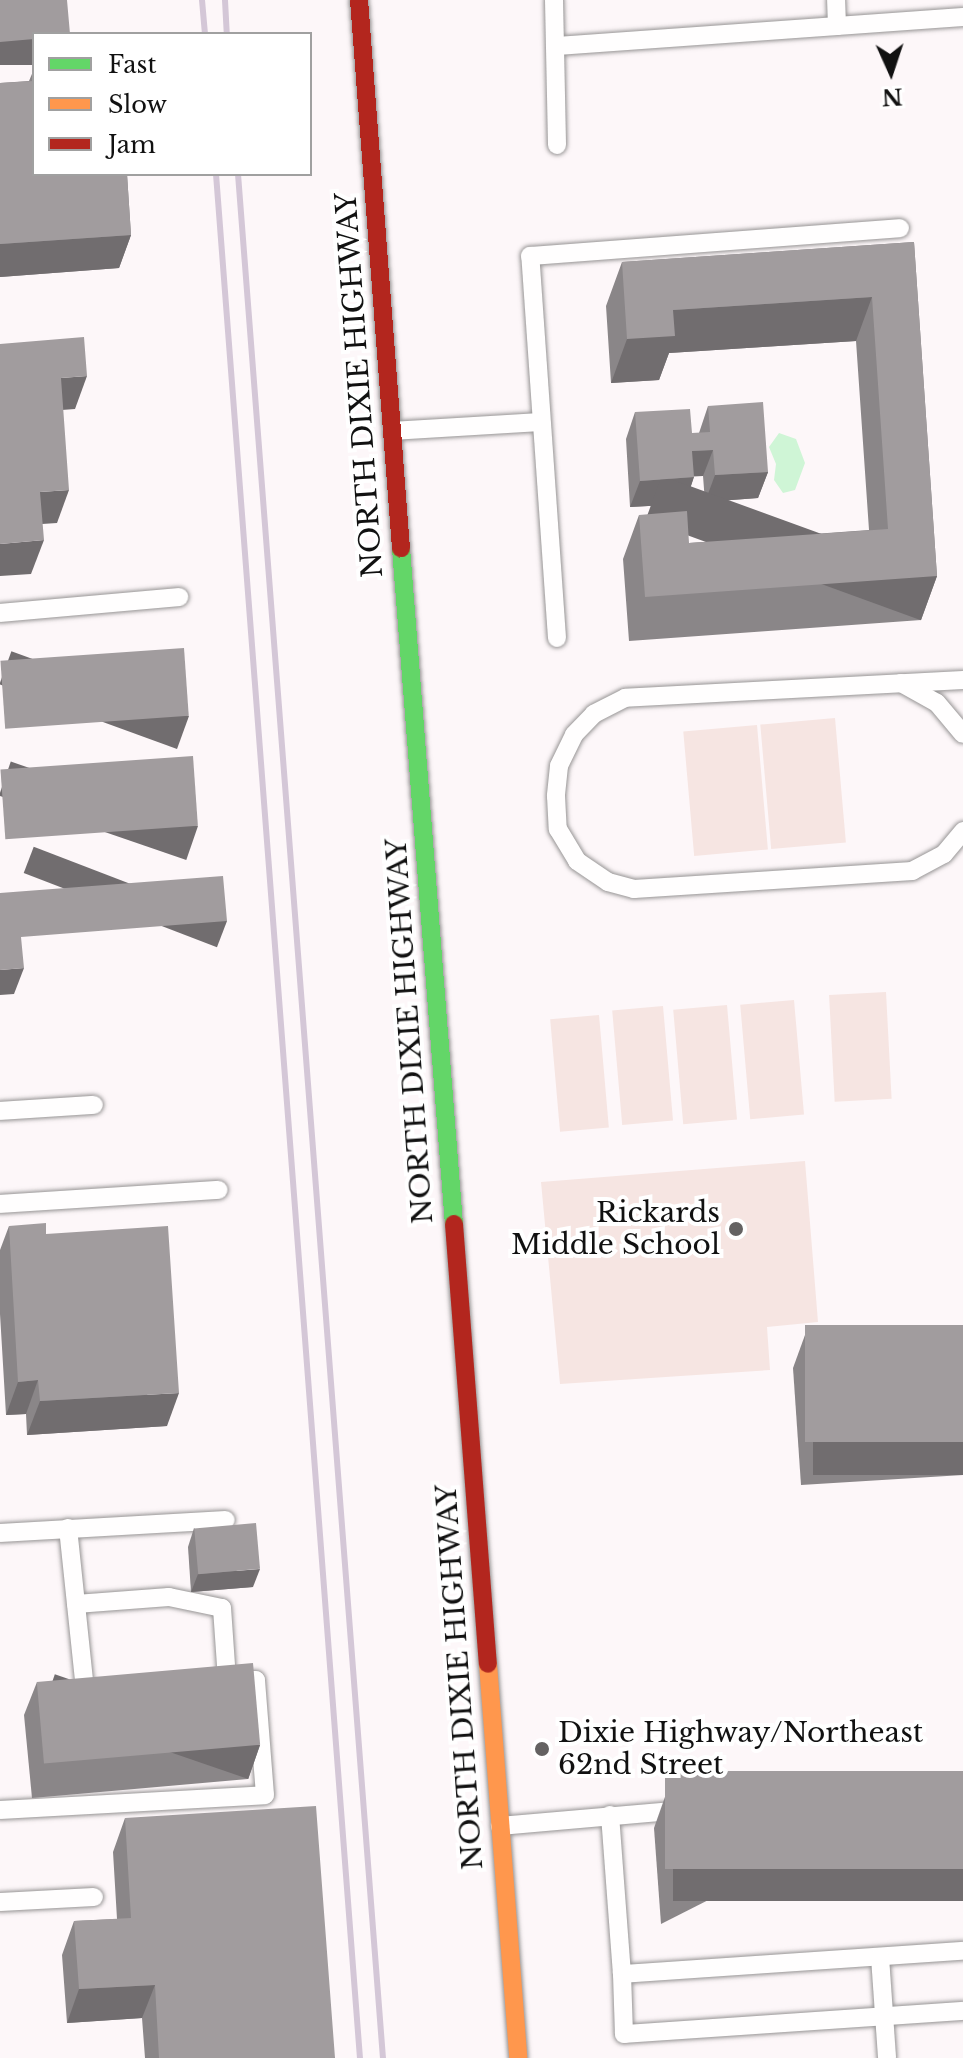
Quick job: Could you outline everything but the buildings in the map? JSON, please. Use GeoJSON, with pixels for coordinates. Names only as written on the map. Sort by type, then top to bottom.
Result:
{"type":"FeatureCollection","features":[{"type":"Feature","properties":{"kind":"main road","name":"NORTH DIXIE HIGHWAY"},"geometry":{"type":"LineString","coordinates":[[359,0],[518,2058]]}},
{"type":"Feature","properties":{"kind":"lane"},"geometry":{"type":"LineString","coordinates":[[554,0],[557,145]]}},
{"type":"Feature","properties":{"kind":"lane"},"geometry":{"type":"LineString","coordinates":[[836,0],[837,26]]}},
{"type":"Feature","properties":{"kind":"lane"},"geometry":{"type":"LineString","coordinates":[[557,46],[963,17]]}},
{"type":"Feature","properties":{"kind":"lane"},"geometry":{"type":"LineString","coordinates":[[557,638],[530,256],[900,228]]}},
{"type":"Feature","properties":{"kind":"lane"},"geometry":{"type":"LineString","coordinates":[[392,431],[540,422]]}},
{"type":"Feature","properties":{"kind":"lane"},"geometry":{"type":"LineString","coordinates":[[0,613],[179,597]]}},
{"type":"Feature","properties":{"kind":"lane"},"geometry":{"type":"LineString","coordinates":[[963,680],[625,698],[594,714],[574,735],[559,766],[558,829],[577,861],[608,882],[634,889],[912,871],[944,854],[963,831]]}},
{"type":"Feature","properties":{"kind":"lane"},"geometry":{"type":"LineString","coordinates":[[901,683],[937,703],[963,734]]}},
{"type":"Feature","properties":{"kind":"lane"},"geometry":{"type":"LineString","coordinates":[[0,1111],[94,1105]]}},
{"type":"Feature","properties":{"kind":"lane"},"geometry":{"type":"LineString","coordinates":[[0,1204],[219,1190]]}},
{"type":"Feature","properties":{"kind":"lane"},"geometry":{"type":"LineString","coordinates":[[0,1533],[226,1520]]}},
{"type":"Feature","properties":{"kind":"lane"},"geometry":{"type":"LineString","coordinates":[[68,1528],[85,1690],[116,1688]]}},
{"type":"Feature","properties":{"kind":"lane"},"geometry":{"type":"LineString","coordinates":[[76,1604],[169,1597],[222,1608],[227,1680]]}},
{"type":"Feature","properties":{"kind":"lane"},"geometry":{"type":"LineString","coordinates":[[0,1810],[265,1795],[256,1680],[195,1682]]}},
{"type":"Feature","properties":{"kind":"lane"},"geometry":{"type":"LineString","coordinates":[[500,1826],[702,1809]]}},
{"type":"Feature","properties":{"kind":"lane"},"geometry":{"type":"LineString","coordinates":[[610,1815],[624,2034],[963,2011]]}},
{"type":"Feature","properties":{"kind":"lane"},"geometry":{"type":"LineString","coordinates":[[0,1902],[94,1897]]}},
{"type":"Feature","properties":{"kind":"lane"},"geometry":{"type":"LineString","coordinates":[[622,1974],[963,1951]]}},
{"type":"Feature","properties":{"kind":"lane"},"geometry":{"type":"LineString","coordinates":[[880,1957],[887,2058]]}},
{"type":"Feature","properties":{"kind":"shaded area"},"geometry":{"type":"Polygon","coordinates":[[[779,433],[796,439],[805,463],[795,490],[783,493],[774,480],[776,464],[769,447],[779,433]]]}},
{"type":"Feature","properties":{"kind":"shaded area"},"geometry":{"type":"Polygon","coordinates":[[[835,718],[846,843],[771,849],[760,725],[835,718]]]}},
{"type":"Feature","properties":{"kind":"shaded area"},"geometry":{"type":"Polygon","coordinates":[[[757,725],[768,850],[694,856],[683,731],[757,725]]]}},
{"type":"Feature","properties":{"kind":"shaded area"},"geometry":{"type":"Polygon","coordinates":[[[886,992],[892,1099],[835,1102],[829,995],[886,992]]]}},
{"type":"Feature","properties":{"kind":"shaded area"},"geometry":{"type":"Polygon","coordinates":[[[794,1000],[804,1115],[750,1119],[740,1005],[794,1000]]]}},
{"type":"Feature","properties":{"kind":"shaded area"},"geometry":{"type":"Polygon","coordinates":[[[727,1005],[737,1120],[683,1124],[673,1010],[727,1005]]]}},
{"type":"Feature","properties":{"kind":"shaded area"},"geometry":{"type":"Polygon","coordinates":[[[663,1006],[673,1121],[622,1125],[612,1010],[663,1006]]]}},
{"type":"Feature","properties":{"kind":"shaded area"},"geometry":{"type":"Polygon","coordinates":[[[599,1015],[609,1128],[560,1132],[550,1019],[599,1015]]]}},
{"type":"Feature","properties":{"kind":"shaded area"},"geometry":{"type":"Polygon","coordinates":[[[805,1161],[818,1322],[767,1327],[770,1370],[560,1384],[541,1182],[805,1161]]]}},
{"type":"Feature","properties":{"kind":"railway"},"geometry":{"type":"LineString","coordinates":[[202,0],[205,32]]}},
{"type":"Feature","properties":{"kind":"railway"},"geometry":{"type":"LineString","coordinates":[[225,0],[227,32]]}},
{"type":"Feature","properties":{"kind":"railway"},"geometry":{"type":"LineString","coordinates":[[216,176],[360,2058]]}},
{"type":"Feature","properties":{"kind":"railway"},"geometry":{"type":"LineString","coordinates":[[238,176],[383,2058]]}},
{"type":"Feature","properties":{"kind":"traffic: fast"},"geometry":{"type":"LineString","coordinates":[[401,548],[454,1224]]}},
{"type":"Feature","properties":{"kind":"traffic: slow"},"geometry":{"type":"LineString","coordinates":[[488,1664],[518,2058]]}},
{"type":"Feature","properties":{"kind":"traffic: jam"},"geometry":{"type":"LineString","coordinates":[[359,0],[401,548]]}},
{"type":"Feature","properties":{"kind":"traffic: jam"},"geometry":{"type":"LineString","coordinates":[[454,1224],[488,1664]]}},
{"type":"Feature","properties":{"kind":"place","name":"Rickards Middle School"},"geometry":{"type":"Point","coordinates":[736,1229]}},
{"type":"Feature","properties":{"kind":"place","name":"Dixie Highway/Northeast 62nd Street"},"geometry":{"type":"Point","coordinates":[542,1749]}}]}
